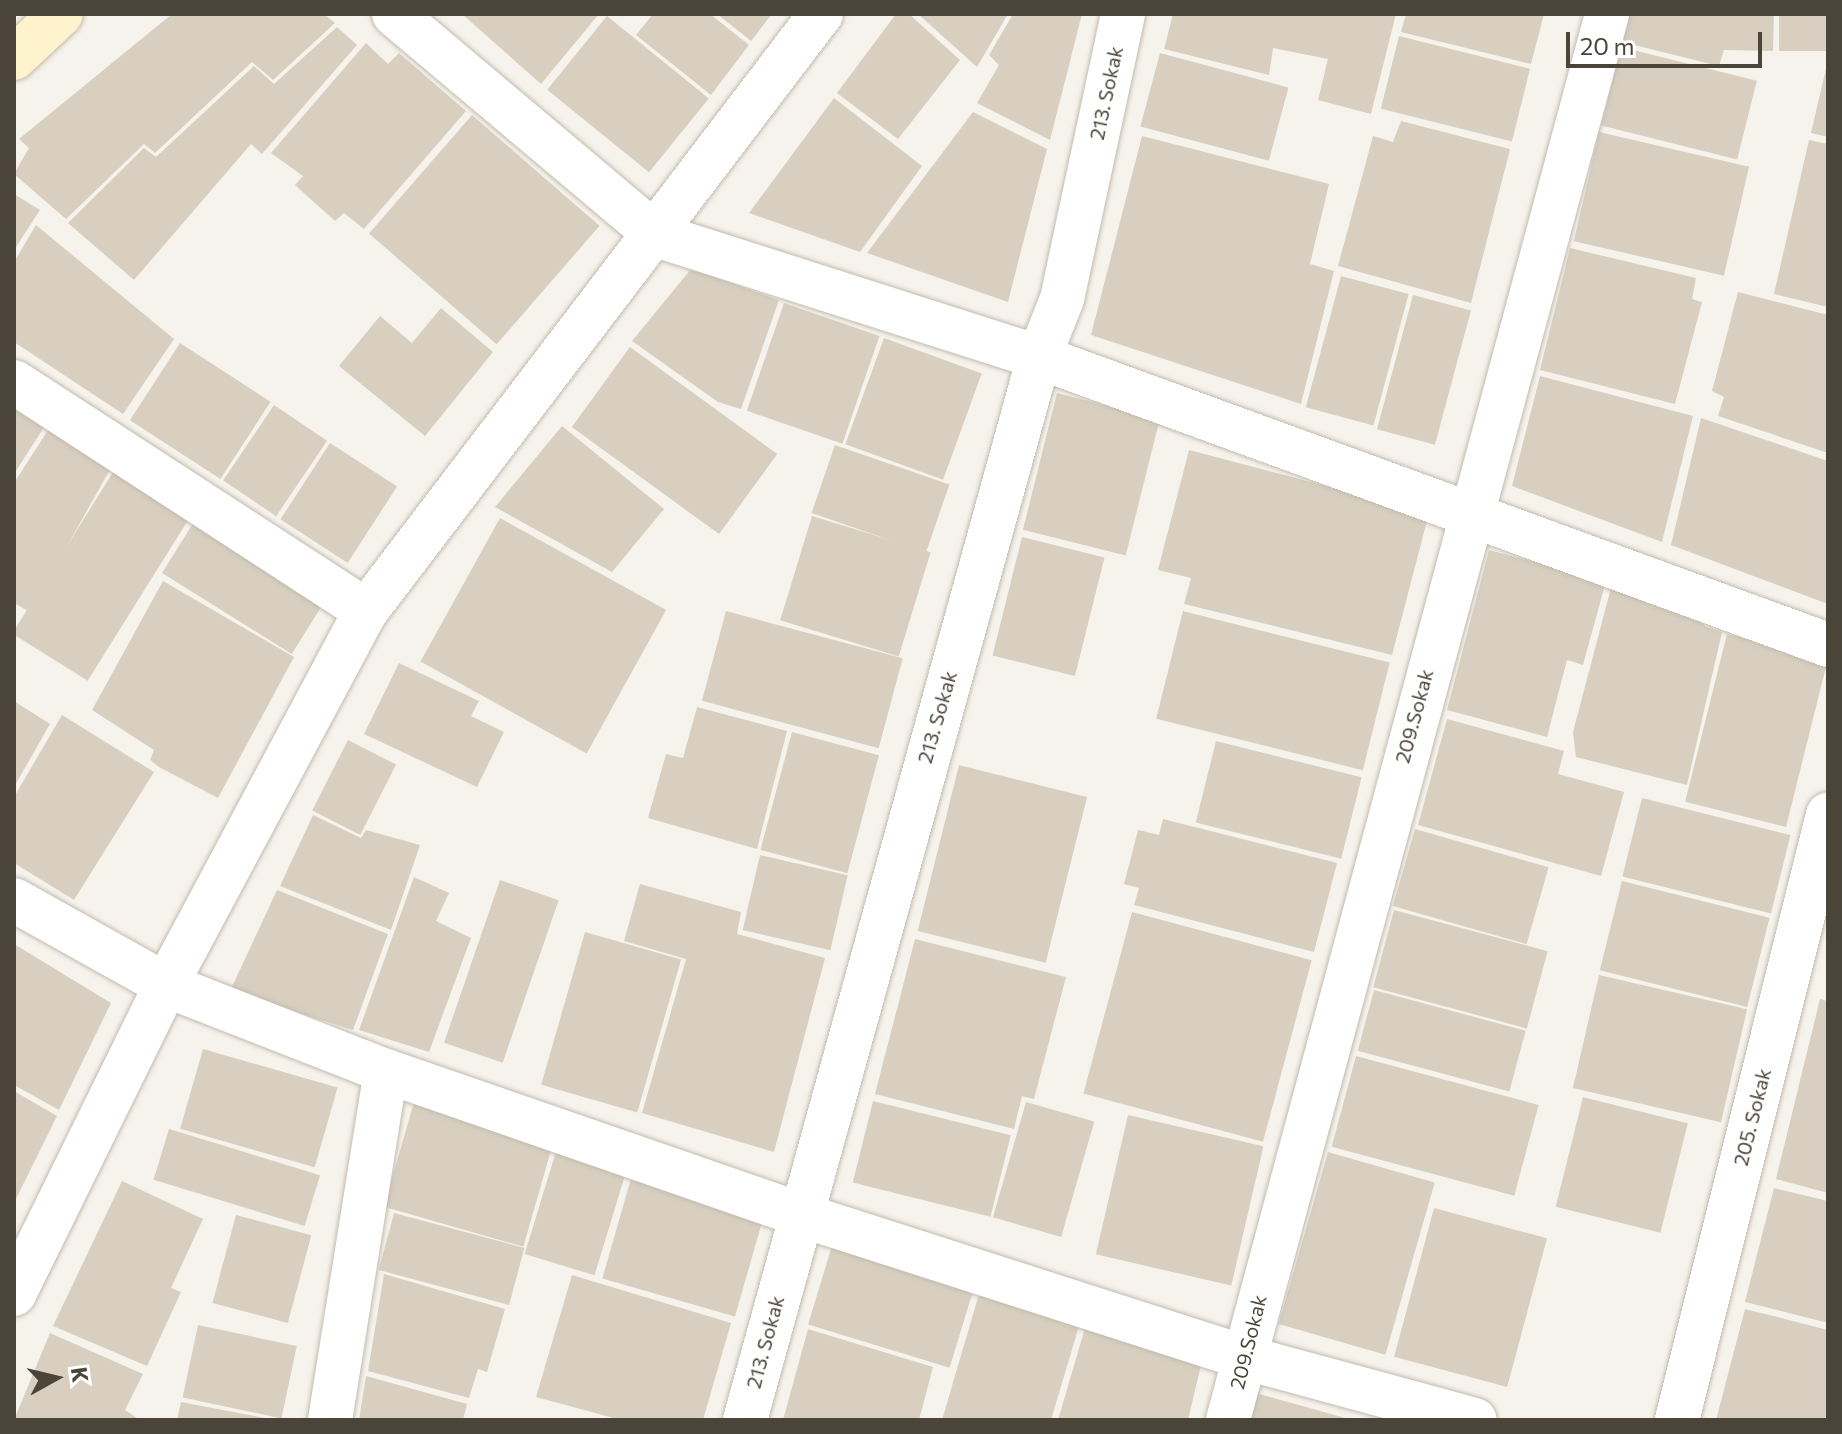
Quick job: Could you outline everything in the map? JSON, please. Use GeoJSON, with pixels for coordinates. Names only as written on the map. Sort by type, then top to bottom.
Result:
{"type":"FeatureCollection","features":[{"type":"Feature","properties":{"kind":"main road"},"geometry":{"type":"LineString","coordinates":[[14,58],[61,14]]}},
{"type":"Feature","properties":{"kind":"street"},"geometry":{"type":"LineString","coordinates":[[394,14],[656,235],[1039,357],[1469,510],[1828,645]]}},
{"type":"Feature","properties":{"kind":"street"},"geometry":{"type":"LineString","coordinates":[[14,1294],[166,985],[366,611],[656,235],[821,14]]}},
{"type":"Feature","properties":{"kind":"street","name":"213. Sokak"},"geometry":{"type":"LineString","coordinates":[[745,1420],[798,1214],[1039,357],[1062,299],[1123,14]]}},
{"type":"Feature","properties":{"kind":"street","name":"209.Sokak"},"geometry":{"type":"LineString","coordinates":[[1228,1420],[1469,510],[1607,14]]}},
{"type":"Feature","properties":{"kind":"street"},"geometry":{"type":"LineString","coordinates":[[14,382],[366,611]]}},
{"type":"Feature","properties":{"kind":"street","name":"205. Sokak"},"geometry":{"type":"LineString","coordinates":[[1677,1420],[1828,815]]}},
{"type":"Feature","properties":{"kind":"street"},"geometry":{"type":"LineString","coordinates":[[14,900],[166,985],[386,1071],[798,1214],[1243,1357],[1475,1420]]}},
{"type":"Feature","properties":{"kind":"street"},"geometry":{"type":"LineString","coordinates":[[330,1420],[386,1071]]}},
{"type":"Feature","properties":{"kind":"building"},"geometry":{"type":"Polygon","coordinates":[[[172,14],[324,14],[335,23],[273,80],[252,62],[155,153],[144,144],[66,219],[14,174],[29,148],[19,139],[172,14]]]}},
{"type":"Feature","properties":{"kind":"building"},"geometry":{"type":"Polygon","coordinates":[[[462,14],[599,14],[541,84],[462,14]]]}},
{"type":"Feature","properties":{"kind":"building"},"geometry":{"type":"Polygon","coordinates":[[[653,14],[710,14],[749,45],[711,95],[636,35],[653,14]]]}},
{"type":"Feature","properties":{"kind":"building"},"geometry":{"type":"Polygon","coordinates":[[[717,14],[772,14],[751,41],[717,14]]]}},
{"type":"Feature","properties":{"kind":"building"},"geometry":{"type":"Polygon","coordinates":[[[896,14],[909,14],[960,60],[898,139],[837,93],[896,14]]]}},
{"type":"Feature","properties":{"kind":"building"},"geometry":{"type":"Polygon","coordinates":[[[918,14],[1008,14],[977,67],[918,14]]]}},
{"type":"Feature","properties":{"kind":"building"},"geometry":{"type":"Polygon","coordinates":[[[1013,14],[1082,14],[1050,140],[977,103],[999,65],[989,55],[1013,14]]]}},
{"type":"Feature","properties":{"kind":"building"},"geometry":{"type":"Polygon","coordinates":[[[1173,14],[1396,14],[1371,114],[1318,100],[1328,59],[1273,48],[1269,75],[1164,49],[1173,14]]]}},
{"type":"Feature","properties":{"kind":"building"},"geometry":{"type":"Polygon","coordinates":[[[1406,14],[1544,14],[1531,64],[1401,32],[1406,14]]]}},
{"type":"Feature","properties":{"kind":"building"},"geometry":{"type":"Polygon","coordinates":[[[1629,14],[1774,14],[1773,51],[1724,50],[1719,66],[1622,42],[1629,14]]]}},
{"type":"Feature","properties":{"kind":"building"},"geometry":{"type":"Polygon","coordinates":[[[1779,14],[1828,14],[1828,51],[1779,51],[1779,14]]]}},
{"type":"Feature","properties":{"kind":"building"},"geometry":{"type":"Polygon","coordinates":[[[607,16],[709,98],[649,172],[547,90],[607,16]]]}},
{"type":"Feature","properties":{"kind":"building"},"geometry":{"type":"Polygon","coordinates":[[[337,27],[357,45],[262,154],[251,144],[134,280],[68,223],[144,148],[156,157],[254,66],[274,84],[337,27]]]}},
{"type":"Feature","properties":{"kind":"building"},"geometry":{"type":"Polygon","coordinates":[[[1399,36],[1530,69],[1512,141],[1381,109],[1399,36]]]}},
{"type":"Feature","properties":{"kind":"building"},"geometry":{"type":"Polygon","coordinates":[[[366,43],[388,64],[399,53],[466,111],[364,229],[344,213],[335,221],[295,185],[303,176],[271,153],[366,43]]]}},
{"type":"Feature","properties":{"kind":"building"},"geometry":{"type":"Polygon","coordinates":[[[1621,47],[1757,81],[1737,159],[1601,126],[1621,47]]]}},
{"type":"Feature","properties":{"kind":"building"},"geometry":{"type":"Polygon","coordinates":[[[1160,53],[1288,87],[1269,161],[1140,126],[1160,53]]]}},
{"type":"Feature","properties":{"kind":"building"},"geometry":{"type":"Polygon","coordinates":[[[1828,60],[1828,137],[1811,133],[1828,60]]]}},
{"type":"Feature","properties":{"kind":"building"},"geometry":{"type":"Polygon","coordinates":[[[834,98],[922,166],[860,252],[749,213],[834,98]]]}},
{"type":"Feature","properties":{"kind":"building"},"geometry":{"type":"Polygon","coordinates":[[[973,112],[1047,149],[1008,302],[867,253],[973,112]]]}},
{"type":"Feature","properties":{"kind":"building"},"geometry":{"type":"Polygon","coordinates":[[[472,115],[600,226],[497,344],[369,233],[472,115]]]}},
{"type":"Feature","properties":{"kind":"building"},"geometry":{"type":"Polygon","coordinates":[[[1401,121],[1510,149],[1471,303],[1338,266],[1373,136],[1393,142],[1401,121]]]}},
{"type":"Feature","properties":{"kind":"building"},"geometry":{"type":"Polygon","coordinates":[[[1599,132],[1749,167],[1724,276],[1574,241],[1599,132]]]}},
{"type":"Feature","properties":{"kind":"building"},"geometry":{"type":"Polygon","coordinates":[[[1142,136],[1329,184],[1310,264],[1334,271],[1301,404],[1091,335],[1142,136]]]}},
{"type":"Feature","properties":{"kind":"building"},"geometry":{"type":"Polygon","coordinates":[[[1809,140],[1828,144],[1828,307],[1774,294],[1809,140]]]}},
{"type":"Feature","properties":{"kind":"building"},"geometry":{"type":"Polygon","coordinates":[[[14,194],[40,210],[14,250],[14,194]]]}},
{"type":"Feature","properties":{"kind":"building"},"geometry":{"type":"Polygon","coordinates":[[[36,225],[174,339],[123,414],[14,342],[14,262],[36,225]]]}},
{"type":"Feature","properties":{"kind":"building"},"geometry":{"type":"Polygon","coordinates":[[[1570,248],[1696,278],[1692,299],[1702,302],[1675,404],[1540,370],[1570,248]]]}},
{"type":"Feature","properties":{"kind":"building"},"geometry":{"type":"Polygon","coordinates":[[[691,269],[779,300],[741,409],[718,402],[632,341],[691,269]]]}},
{"type":"Feature","properties":{"kind":"building"},"geometry":{"type":"Polygon","coordinates":[[[1341,276],[1409,294],[1373,425],[1306,407],[1341,276]]]}},
{"type":"Feature","properties":{"kind":"building"},"geometry":{"type":"Polygon","coordinates":[[[1738,292],[1828,315],[1828,453],[1718,416],[1724,397],[1712,391],[1738,292]]]}},
{"type":"Feature","properties":{"kind":"building"},"geometry":{"type":"Polygon","coordinates":[[[1413,295],[1471,311],[1435,445],[1377,429],[1413,295]]]}},
{"type":"Feature","properties":{"kind":"building"},"geometry":{"type":"Polygon","coordinates":[[[784,303],[879,336],[842,444],[747,411],[784,303]]]}},
{"type":"Feature","properties":{"kind":"building"},"geometry":{"type":"Polygon","coordinates":[[[441,308],[493,352],[425,436],[339,366],[380,316],[412,343],[441,308]]]}},
{"type":"Feature","properties":{"kind":"building"},"geometry":{"type":"Polygon","coordinates":[[[884,338],[982,374],[943,480],[845,444],[884,338]]]}},
{"type":"Feature","properties":{"kind":"building"},"geometry":{"type":"Polygon","coordinates":[[[180,343],[271,402],[220,479],[130,420],[180,343]]]}},
{"type":"Feature","properties":{"kind":"building"},"geometry":{"type":"Polygon","coordinates":[[[630,347],[777,454],[719,534],[572,427],[630,347]]]}},
{"type":"Feature","properties":{"kind":"building"},"geometry":{"type":"Polygon","coordinates":[[[1540,376],[1693,416],[1662,542],[1512,486],[1540,376]]]}},
{"type":"Feature","properties":{"kind":"building"},"geometry":{"type":"Polygon","coordinates":[[[1057,393],[1160,419],[1126,555],[1023,530],[1057,393]]]}},
{"type":"Feature","properties":{"kind":"building"},"geometry":{"type":"Polygon","coordinates":[[[14,403],[46,424],[14,474],[14,403]]]}},
{"type":"Feature","properties":{"kind":"building"},"geometry":{"type":"Polygon","coordinates":[[[274,405],[327,441],[276,516],[223,480],[274,405]]]}},
{"type":"Feature","properties":{"kind":"building"},"geometry":{"type":"Polygon","coordinates":[[[1701,418],[1828,461],[1828,604],[1671,545],[1701,418]]]}},
{"type":"Feature","properties":{"kind":"building"},"geometry":{"type":"Polygon","coordinates":[[[562,426],[664,509],[612,572],[495,507],[562,426]]]}},
{"type":"Feature","properties":{"kind":"building"},"geometry":{"type":"Polygon","coordinates":[[[50,427],[112,466],[30,612],[14,603],[14,483],[50,427]]]}},
{"type":"Feature","properties":{"kind":"building"},"geometry":{"type":"Polygon","coordinates":[[[330,443],[397,487],[348,563],[280,519],[330,443]]]}},
{"type":"Feature","properties":{"kind":"building"},"geometry":{"type":"Polygon","coordinates":[[[835,445],[949,484],[926,552],[812,513],[835,445]]]}},
{"type":"Feature","properties":{"kind":"building"},"geometry":{"type":"Polygon","coordinates":[[[1189,450],[1429,513],[1392,655],[1184,604],[1191,578],[1158,570],[1189,450]]]}},
{"type":"Feature","properties":{"kind":"building"},"geometry":{"type":"Polygon","coordinates":[[[115,469],[190,516],[88,681],[14,635],[14,631],[115,469]]]}},
{"type":"Feature","properties":{"kind":"building"},"geometry":{"type":"Polygon","coordinates":[[[812,516],[931,552],[899,656],[780,620],[812,516]]]}},
{"type":"Feature","properties":{"kind":"building"},"geometry":{"type":"Polygon","coordinates":[[[197,517],[327,598],[292,654],[162,573],[197,517]]]}},
{"type":"Feature","properties":{"kind":"building"},"geometry":{"type":"Polygon","coordinates":[[[500,518],[666,610],[587,754],[420,661],[500,518]]]}},
{"type":"Feature","properties":{"kind":"building"},"geometry":{"type":"Polygon","coordinates":[[[1022,537],[1104,558],[1075,676],[992,655],[1022,537]]]}},
{"type":"Feature","properties":{"kind":"building"},"geometry":{"type":"Polygon","coordinates":[[[1489,550],[1606,581],[1583,665],[1567,660],[1547,737],[1447,710],[1489,550]]]}},
{"type":"Feature","properties":{"kind":"building"},"geometry":{"type":"Polygon","coordinates":[[[163,581],[294,657],[218,798],[159,767],[150,760],[154,750],[92,710],[163,581]]]}},
{"type":"Feature","properties":{"kind":"building"},"geometry":{"type":"Polygon","coordinates":[[[1612,584],[1707,618],[1704,626],[1722,632],[1687,785],[1576,757],[1573,732],[1612,584]]]}},
{"type":"Feature","properties":{"kind":"building"},"geometry":{"type":"Polygon","coordinates":[[[726,611],[903,658],[879,748],[702,701],[726,611]]]}},
{"type":"Feature","properties":{"kind":"building"},"geometry":{"type":"Polygon","coordinates":[[[1183,611],[1390,663],[1363,770],[1156,719],[1183,611]]]}},
{"type":"Feature","properties":{"kind":"building"},"geometry":{"type":"Polygon","coordinates":[[[1727,634],[1828,659],[1786,827],[1685,802],[1727,634]]]}},
{"type":"Feature","properties":{"kind":"building"},"geometry":{"type":"Polygon","coordinates":[[[399,663],[479,701],[471,716],[504,732],[477,787],[364,734],[399,663]]]}},
{"type":"Feature","properties":{"kind":"building"},"geometry":{"type":"Polygon","coordinates":[[[14,701],[50,724],[14,787],[14,701]]]}},
{"type":"Feature","properties":{"kind":"building"},"geometry":{"type":"Polygon","coordinates":[[[697,707],[787,731],[757,849],[648,818],[666,754],[683,758],[697,707]]]}},
{"type":"Feature","properties":{"kind":"building"},"geometry":{"type":"Polygon","coordinates":[[[62,715],[154,772],[74,900],[14,863],[14,797],[62,715]]]}},
{"type":"Feature","properties":{"kind":"building"},"geometry":{"type":"Polygon","coordinates":[[[1447,719],[1564,751],[1558,774],[1624,792],[1601,876],[1418,825],[1447,719]]]}},
{"type":"Feature","properties":{"kind":"building"},"geometry":{"type":"Polygon","coordinates":[[[792,732],[879,755],[847,873],[760,850],[792,732]]]}},
{"type":"Feature","properties":{"kind":"building"},"geometry":{"type":"Polygon","coordinates":[[[348,740],[396,765],[360,835],[312,810],[348,740]]]}},
{"type":"Feature","properties":{"kind":"building"},"geometry":{"type":"Polygon","coordinates":[[[1216,741],[1362,777],[1341,859],[1196,823],[1216,741]]]}},
{"type":"Feature","properties":{"kind":"building"},"geometry":{"type":"Polygon","coordinates":[[[959,765],[1087,797],[1046,963],[918,931],[959,765]]]}},
{"type":"Feature","properties":{"kind":"building"},"geometry":{"type":"Polygon","coordinates":[[[1642,798],[1790,835],[1771,914],[1622,877],[1642,798]]]}},
{"type":"Feature","properties":{"kind":"building"},"geometry":{"type":"Polygon","coordinates":[[[313,815],[361,838],[366,830],[420,845],[391,930],[280,886],[313,815]]]}},
{"type":"Feature","properties":{"kind":"building"},"geometry":{"type":"Polygon","coordinates":[[[1163,819],[1337,863],[1314,952],[1134,905],[1139,888],[1124,884],[1138,830],[1159,835],[1163,819]]]}},
{"type":"Feature","properties":{"kind":"building"},"geometry":{"type":"Polygon","coordinates":[[[1415,829],[1549,867],[1527,944],[1393,906],[1415,829]]]}},
{"type":"Feature","properties":{"kind":"building"},"geometry":{"type":"Polygon","coordinates":[[[760,855],[848,875],[830,950],[743,930],[760,855]]]}},
{"type":"Feature","properties":{"kind":"building"},"geometry":{"type":"Polygon","coordinates":[[[414,877],[449,893],[436,921],[471,938],[429,1052],[359,1030],[414,877]]]}},
{"type":"Feature","properties":{"kind":"building"},"geometry":{"type":"Polygon","coordinates":[[[500,880],[559,900],[503,1063],[444,1043],[500,880]]]}},
{"type":"Feature","properties":{"kind":"building"},"geometry":{"type":"Polygon","coordinates":[[[1622,881],[1769,918],[1747,1007],[1600,970],[1622,881]]]}},
{"type":"Feature","properties":{"kind":"building"},"geometry":{"type":"Polygon","coordinates":[[[640,884],[741,912],[737,934],[825,958],[774,1152],[642,1113],[686,959],[624,941],[640,884]]]}},
{"type":"Feature","properties":{"kind":"building"},"geometry":{"type":"Polygon","coordinates":[[[277,890],[388,934],[353,1030],[230,991],[277,890]]]}},
{"type":"Feature","properties":{"kind":"building"},"geometry":{"type":"Polygon","coordinates":[[[1394,910],[1548,951],[1527,1028],[1373,987],[1394,910]]]}},
{"type":"Feature","properties":{"kind":"building"},"geometry":{"type":"Polygon","coordinates":[[[1132,912],[1312,960],[1263,1142],[1083,1094],[1132,912]]]}},
{"type":"Feature","properties":{"kind":"building"},"geometry":{"type":"Polygon","coordinates":[[[585,932],[681,960],[637,1112],[541,1085],[585,932]]]}},
{"type":"Feature","properties":{"kind":"building"},"geometry":{"type":"Polygon","coordinates":[[[915,939],[1066,977],[1034,1099],[1022,1096],[1014,1129],[875,1094],[915,939]]]}},
{"type":"Feature","properties":{"kind":"building"},"geometry":{"type":"Polygon","coordinates":[[[14,944],[111,1003],[59,1110],[14,1085],[14,944]]]}},
{"type":"Feature","properties":{"kind":"building"},"geometry":{"type":"Polygon","coordinates":[[[1599,975],[1747,1009],[1721,1122],[1573,1088],[1599,975]]]}},
{"type":"Feature","properties":{"kind":"building"},"geometry":{"type":"Polygon","coordinates":[[[1374,990],[1526,1031],[1509,1091],[1358,1051],[1374,990]]]}},
{"type":"Feature","properties":{"kind":"building"},"geometry":{"type":"Polygon","coordinates":[[[1820,999],[1828,1001],[1828,1193],[1776,1179],[1820,999]]]}},
{"type":"Feature","properties":{"kind":"building"},"geometry":{"type":"Polygon","coordinates":[[[203,1049],[338,1088],[315,1167],[180,1129],[203,1049]]]}},
{"type":"Feature","properties":{"kind":"building"},"geometry":{"type":"Polygon","coordinates":[[[1356,1056],[1539,1105],[1514,1196],[1332,1147],[1356,1056]]]}},
{"type":"Feature","properties":{"kind":"building"},"geometry":{"type":"Polygon","coordinates":[[[14,1091],[57,1116],[14,1203],[14,1091]]]}},
{"type":"Feature","properties":{"kind":"building"},"geometry":{"type":"Polygon","coordinates":[[[1583,1097],[1688,1123],[1660,1233],[1556,1207],[1583,1097]]]}},
{"type":"Feature","properties":{"kind":"building"},"geometry":{"type":"Polygon","coordinates":[[[873,1101],[1011,1135],[990,1217],[853,1183],[873,1101]]]}},
{"type":"Feature","properties":{"kind":"building"},"geometry":{"type":"Polygon","coordinates":[[[414,1102],[553,1142],[523,1247],[384,1207],[414,1102]]]}},
{"type":"Feature","properties":{"kind":"building"},"geometry":{"type":"Polygon","coordinates":[[[1026,1102],[1094,1122],[1061,1237],[993,1217],[1026,1102]]]}},
{"type":"Feature","properties":{"kind":"building"},"geometry":{"type":"Polygon","coordinates":[[[1128,1115],[1263,1146],[1231,1286],[1096,1254],[1128,1115]]]}},
{"type":"Feature","properties":{"kind":"building"},"geometry":{"type":"Polygon","coordinates":[[[169,1129],[320,1175],[305,1226],[154,1180],[169,1129]]]}},
{"type":"Feature","properties":{"kind":"building"},"geometry":{"type":"Polygon","coordinates":[[[558,1145],[628,1166],[594,1275],[525,1254],[558,1145]]]}},
{"type":"Feature","properties":{"kind":"building"},"geometry":{"type":"Polygon","coordinates":[[[1328,1152],[1435,1183],[1385,1355],[1279,1324],[1328,1152]]]}},
{"type":"Feature","properties":{"kind":"building"},"geometry":{"type":"Polygon","coordinates":[[[634,1168],[767,1206],[735,1317],[602,1279],[634,1168]]]}},
{"type":"Feature","properties":{"kind":"building"},"geometry":{"type":"Polygon","coordinates":[[[122,1181],[203,1219],[171,1288],[181,1292],[147,1366],[53,1326],[122,1181]]]}},
{"type":"Feature","properties":{"kind":"building"},"geometry":{"type":"Polygon","coordinates":[[[1774,1188],[1828,1201],[1828,1323],[1745,1302],[1774,1188]]]}},
{"type":"Feature","properties":{"kind":"building"},"geometry":{"type":"Polygon","coordinates":[[[1434,1208],[1547,1238],[1507,1387],[1394,1357],[1434,1208]]]}},
{"type":"Feature","properties":{"kind":"building"},"geometry":{"type":"Polygon","coordinates":[[[394,1213],[524,1248],[509,1305],[379,1270],[394,1213]]]}},
{"type":"Feature","properties":{"kind":"building"},"geometry":{"type":"Polygon","coordinates":[[[236,1215],[311,1235],[288,1323],[212,1303],[236,1215]]]}},
{"type":"Feature","properties":{"kind":"building"},"geometry":{"type":"Polygon","coordinates":[[[832,1246],[974,1289],[950,1368],[808,1324],[832,1246]]]}},
{"type":"Feature","properties":{"kind":"building"},"geometry":{"type":"Polygon","coordinates":[[[384,1274],[505,1309],[487,1372],[478,1369],[469,1398],[368,1371],[384,1274]]]}},
{"type":"Feature","properties":{"kind":"building"},"geometry":{"type":"Polygon","coordinates":[[[572,1275],[731,1323],[703,1420],[621,1420],[536,1397],[572,1275]]]}},
{"type":"Feature","properties":{"kind":"building"},"geometry":{"type":"Polygon","coordinates":[[[979,1294],[1079,1326],[1051,1420],[942,1420],[979,1294]]]}},
{"type":"Feature","properties":{"kind":"building"},"geometry":{"type":"Polygon","coordinates":[[[1745,1309],[1828,1330],[1828,1420],[1716,1420],[1745,1309]]]}},
{"type":"Feature","properties":{"kind":"building"},"geometry":{"type":"Polygon","coordinates":[[[198,1325],[297,1346],[281,1418],[183,1397],[198,1325]]]}},
{"type":"Feature","properties":{"kind":"building"},"geometry":{"type":"Polygon","coordinates":[[[1085,1328],[1201,1365],[1188,1420],[1058,1420],[1085,1328]]]}},
{"type":"Feature","properties":{"kind":"building"},"geometry":{"type":"Polygon","coordinates":[[[808,1329],[933,1367],[919,1420],[783,1420],[808,1329]]]}},
{"type":"Feature","properties":{"kind":"building"},"geometry":{"type":"Polygon","coordinates":[[[50,1333],[143,1374],[125,1410],[140,1420],[14,1420],[50,1333]]]}},
{"type":"Feature","properties":{"kind":"building"},"geometry":{"type":"Polygon","coordinates":[[[366,1376],[467,1404],[463,1420],[359,1420],[366,1376]]]}},
{"type":"Feature","properties":{"kind":"building"},"geometry":{"type":"Polygon","coordinates":[[[1256,1393],[1349,1419],[1349,1420],[1249,1420],[1256,1393]]]}},
{"type":"Feature","properties":{"kind":"building"},"geometry":{"type":"Polygon","coordinates":[[[181,1402],[270,1419],[177,1420],[181,1402]]]}}]}
